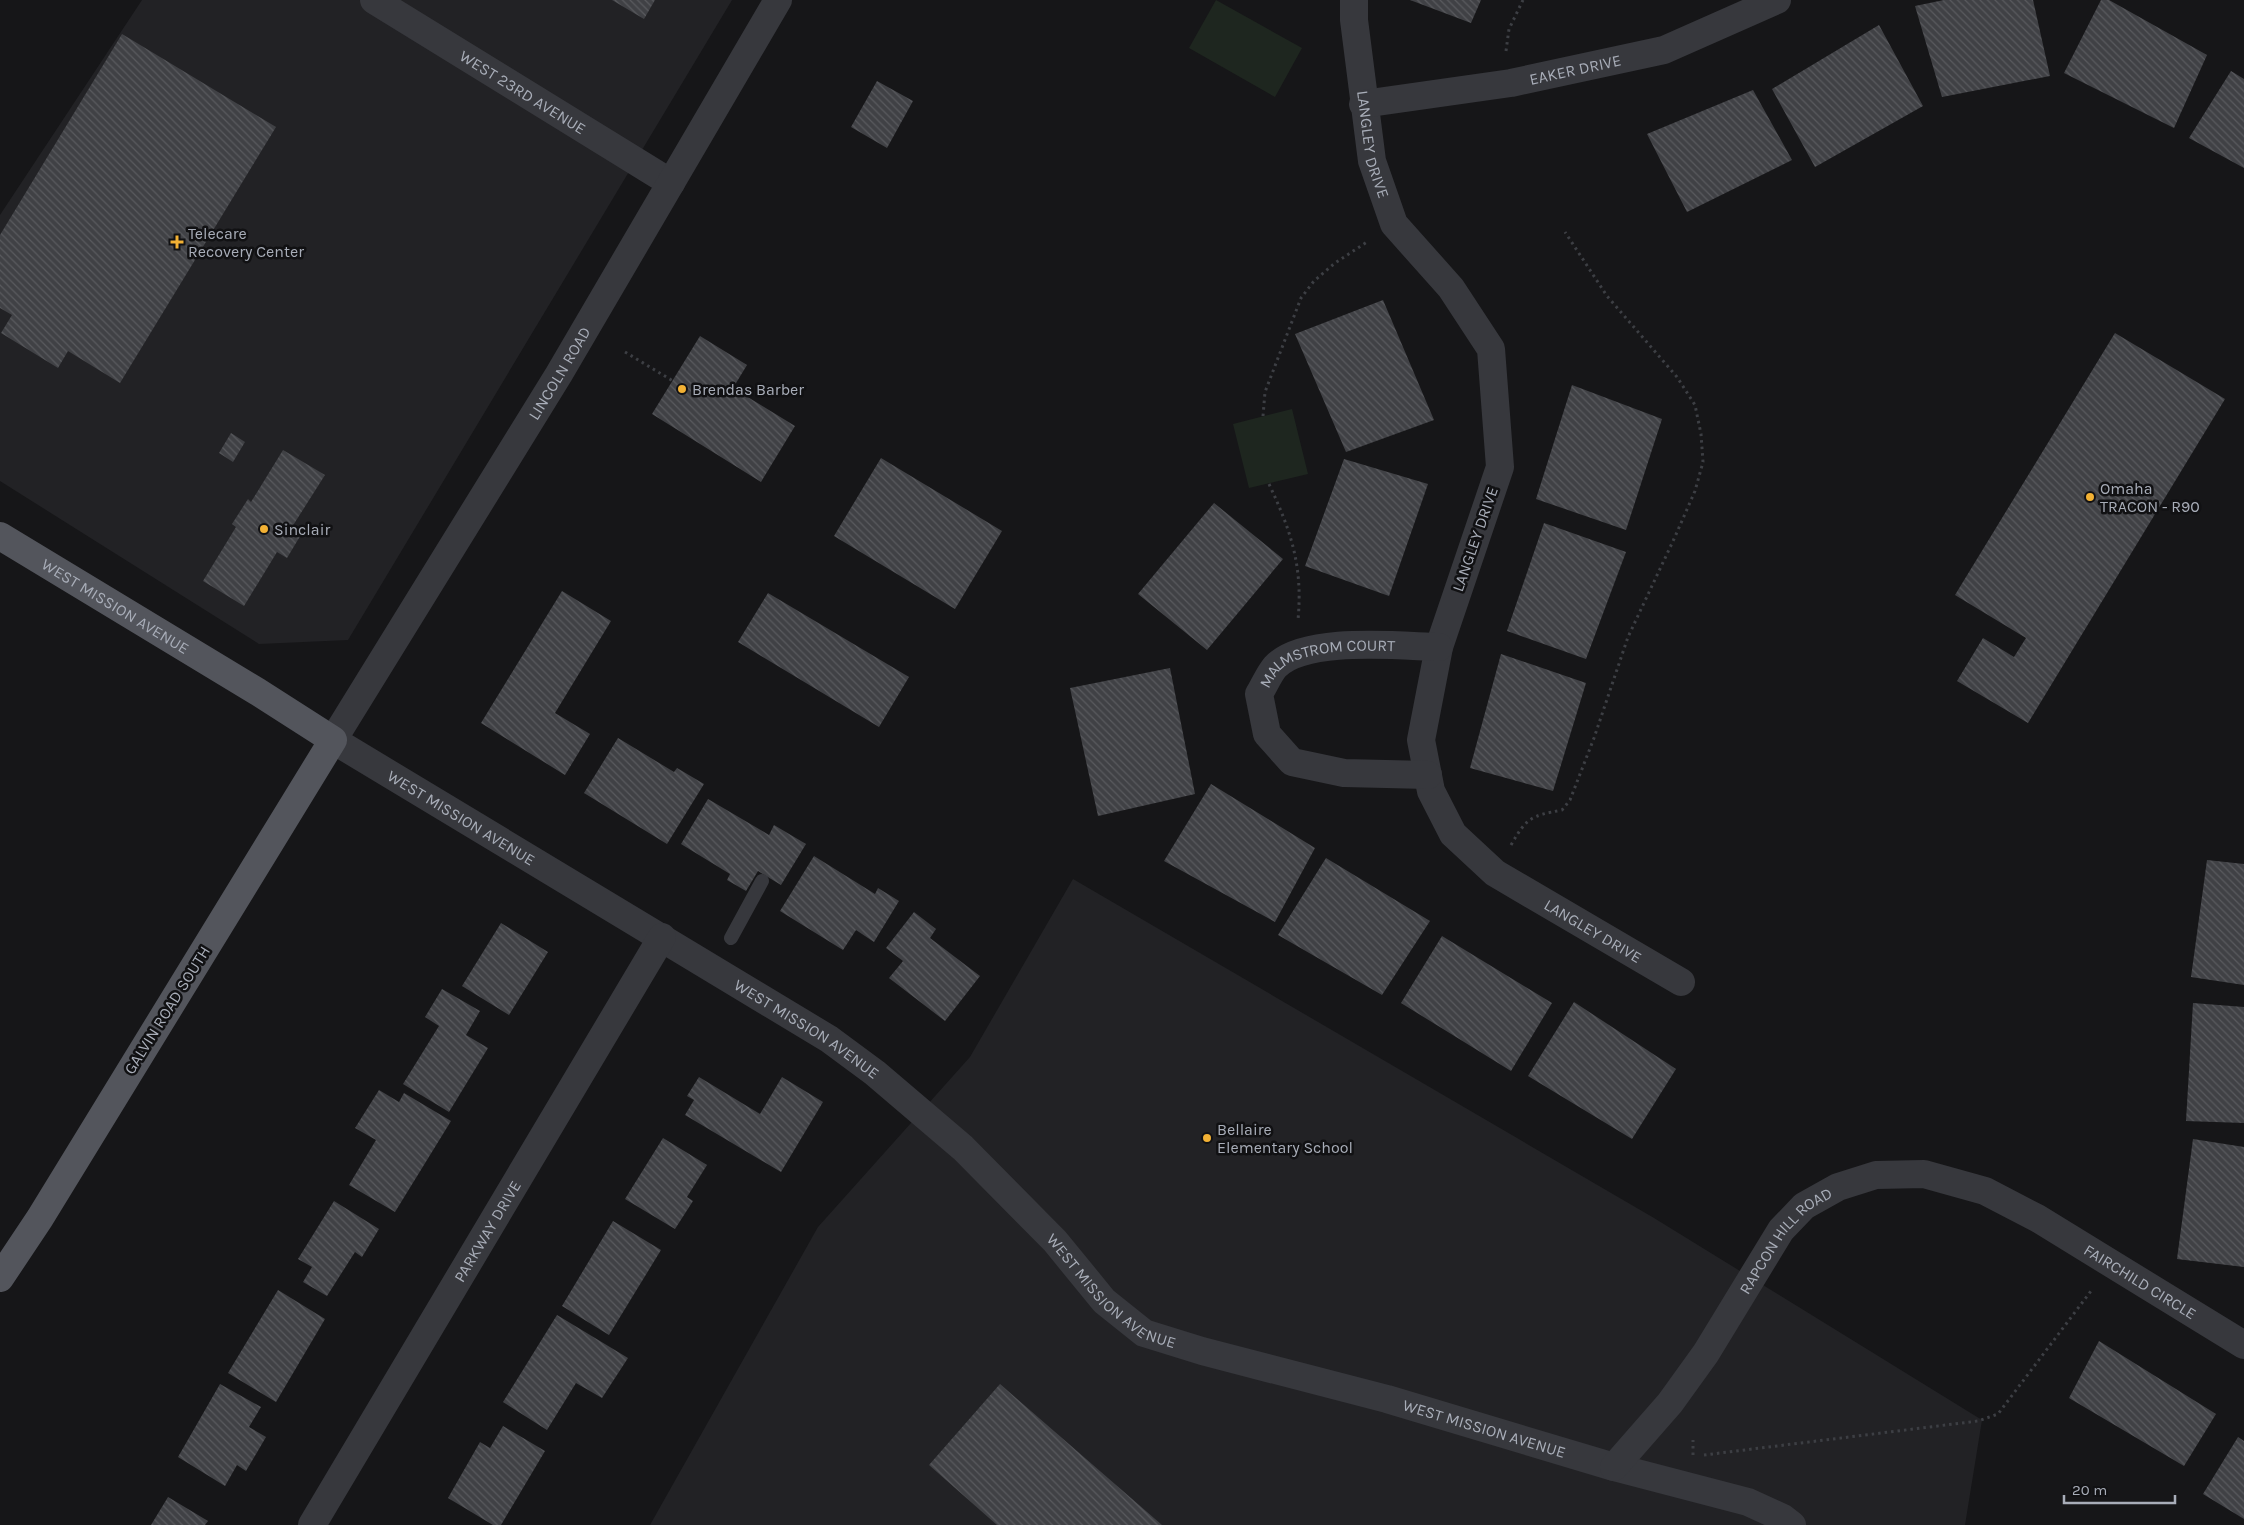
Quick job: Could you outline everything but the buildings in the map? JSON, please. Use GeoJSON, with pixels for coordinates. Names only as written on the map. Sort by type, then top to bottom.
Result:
{"type":"FeatureCollection","features":[{"type":"Feature","properties":{"kind":"main road","name":"WEST MISSION AVENUE"},"geometry":{"type":"LineString","coordinates":[[0,536],[258,692],[333,740]]}},
{"type":"Feature","properties":{"kind":"main road","name":"GALVIN ROAD SOUTH"},"geometry":{"type":"LineString","coordinates":[[0,1278],[40,1218],[333,740]]}},
{"type":"Feature","properties":{"kind":"street","name":"WEST 23RD AVENUE"},"geometry":{"type":"LineString","coordinates":[[374,0],[671,183]]}},
{"type":"Feature","properties":{"kind":"street","name":"LINCOLN ROAD"},"geometry":{"type":"LineString","coordinates":[[333,740],[559,374],[778,0]]}},
{"type":"Feature","properties":{"kind":"street","name":"LANGLEY DRIVE"},"geometry":{"type":"LineString","coordinates":[[1354,0],[1354,20],[1363,104],[1372,162],[1394,224],[1452,288],[1492,348],[1500,467],[1439,647],[1421,740],[1431,791],[1453,834],[1494,873],[1681,982]]}},
{"type":"Feature","properties":{"kind":"street","name":"EAKER DRIVE"},"geometry":{"type":"LineString","coordinates":[[1363,104],[1511,82],[1664,50],[1777,0]]}},
{"type":"Feature","properties":{"kind":"street","name":"MALMSTROM COURT"},"geometry":{"type":"LineString","coordinates":[[1428,775],[1344,773],[1292,762],[1267,734],[1260,694],[1275,668],[1296,653],[1344,645],[1439,647]]}},
{"type":"Feature","properties":{"kind":"street","name":"WEST MISSION AVENUE"},"geometry":{"type":"LineString","coordinates":[[333,740],[662,937],[829,1040],[904,1096],[962,1148],[1054,1241],[1104,1301],[1144,1333],[1202,1351],[1387,1399],[1614,1467],[1748,1502],[1783,1518],[1792,1525]]}},
{"type":"Feature","properties":{"kind":"street","name":"PARKWAY DRIVE"},"geometry":{"type":"LineString","coordinates":[[312,1525],[662,937]]}},
{"type":"Feature","properties":{"kind":"street","name":"RAPCON HILL ROAD"},"geometry":{"type":"LineString","coordinates":[[1614,1467],[1670,1402],[1706,1353],[1781,1230],[1804,1206],[1838,1187],[1876,1175],[1924,1174],[1985,1192],[2037,1218]]}},
{"type":"Feature","properties":{"kind":"street","name":"FAIRCHILD CIRCLE"},"geometry":{"type":"LineString","coordinates":[[2037,1218],[2244,1345]]}},
{"type":"Feature","properties":{"kind":"lane"},"geometry":{"type":"LineString","coordinates":[[731,938],[762,881]]}},
{"type":"Feature","properties":{"kind":"path"},"geometry":{"type":"LineString","coordinates":[[1511,82],[1506,47],[1509,29],[1523,0]]}},
{"type":"Feature","properties":{"kind":"path"},"geometry":{"type":"LineString","coordinates":[[1263,416],[1265,392],[1301,298],[1314,281],[1335,263],[1394,224]]}},
{"type":"Feature","properties":{"kind":"path"},"geometry":{"type":"LineString","coordinates":[[1494,873],[1523,824],[1537,815],[1562,810],[1570,800],[1594,738],[1628,637],[1695,491],[1703,462],[1701,434],[1695,405],[1677,377],[1608,296],[1564,232]]}},
{"type":"Feature","properties":{"kind":"path"},"geometry":{"type":"LineString","coordinates":[[625,352],[673,381]]}},
{"type":"Feature","properties":{"kind":"path"},"geometry":{"type":"LineString","coordinates":[[1269,484],[1284,517],[1295,550],[1299,607],[1296,653]]}},
{"type":"Feature","properties":{"kind":"path"},"geometry":{"type":"LineString","coordinates":[[1693,1440],[1692,1456],[1978,1420],[1998,1414],[2075,1313]]}},
{"type":"Feature","properties":{"kind":"shaded area"},"geometry":{"type":"Polygon","coordinates":[[[142,0],[732,0],[348,640],[259,644],[0,481],[0,215],[142,0]]]}},
{"type":"Feature","properties":{"kind":"shaded area"},"geometry":{"type":"Polygon","coordinates":[[[1216,0],[1302,48],[1275,97],[1189,48],[1216,0]]]}},
{"type":"Feature","properties":{"kind":"shaded area"},"geometry":{"type":"Polygon","coordinates":[[[1292,409],[1308,474],[1249,488],[1233,424],[1292,409]]]}},
{"type":"Feature","properties":{"kind":"shaded area","name":"Bellaire Elementary School"},"geometry":{"type":"Polygon","coordinates":[[[1073,879],[1654,1218],[1982,1420],[1965,1525],[650,1525],[818,1227],[970,1057],[1073,879]]]}},
{"type":"Feature","properties":{"kind":"place","name":"Telecare Recovery Center"},"geometry":{"type":"Point","coordinates":[177,242]}},
{"type":"Feature","properties":{"kind":"place","name":"Brendas Barber"},"geometry":{"type":"Point","coordinates":[682,389]}},
{"type":"Feature","properties":{"kind":"place","name":"Omaha TRACON - R90"},"geometry":{"type":"Point","coordinates":[2090,497]}},
{"type":"Feature","properties":{"kind":"place","name":"Sinclair"},"geometry":{"type":"Point","coordinates":[264,529]}},
{"type":"Feature","properties":{"kind":"place","name":"Bellaire Elementary School"},"geometry":{"type":"Point","coordinates":[1207,1138]}}]}
